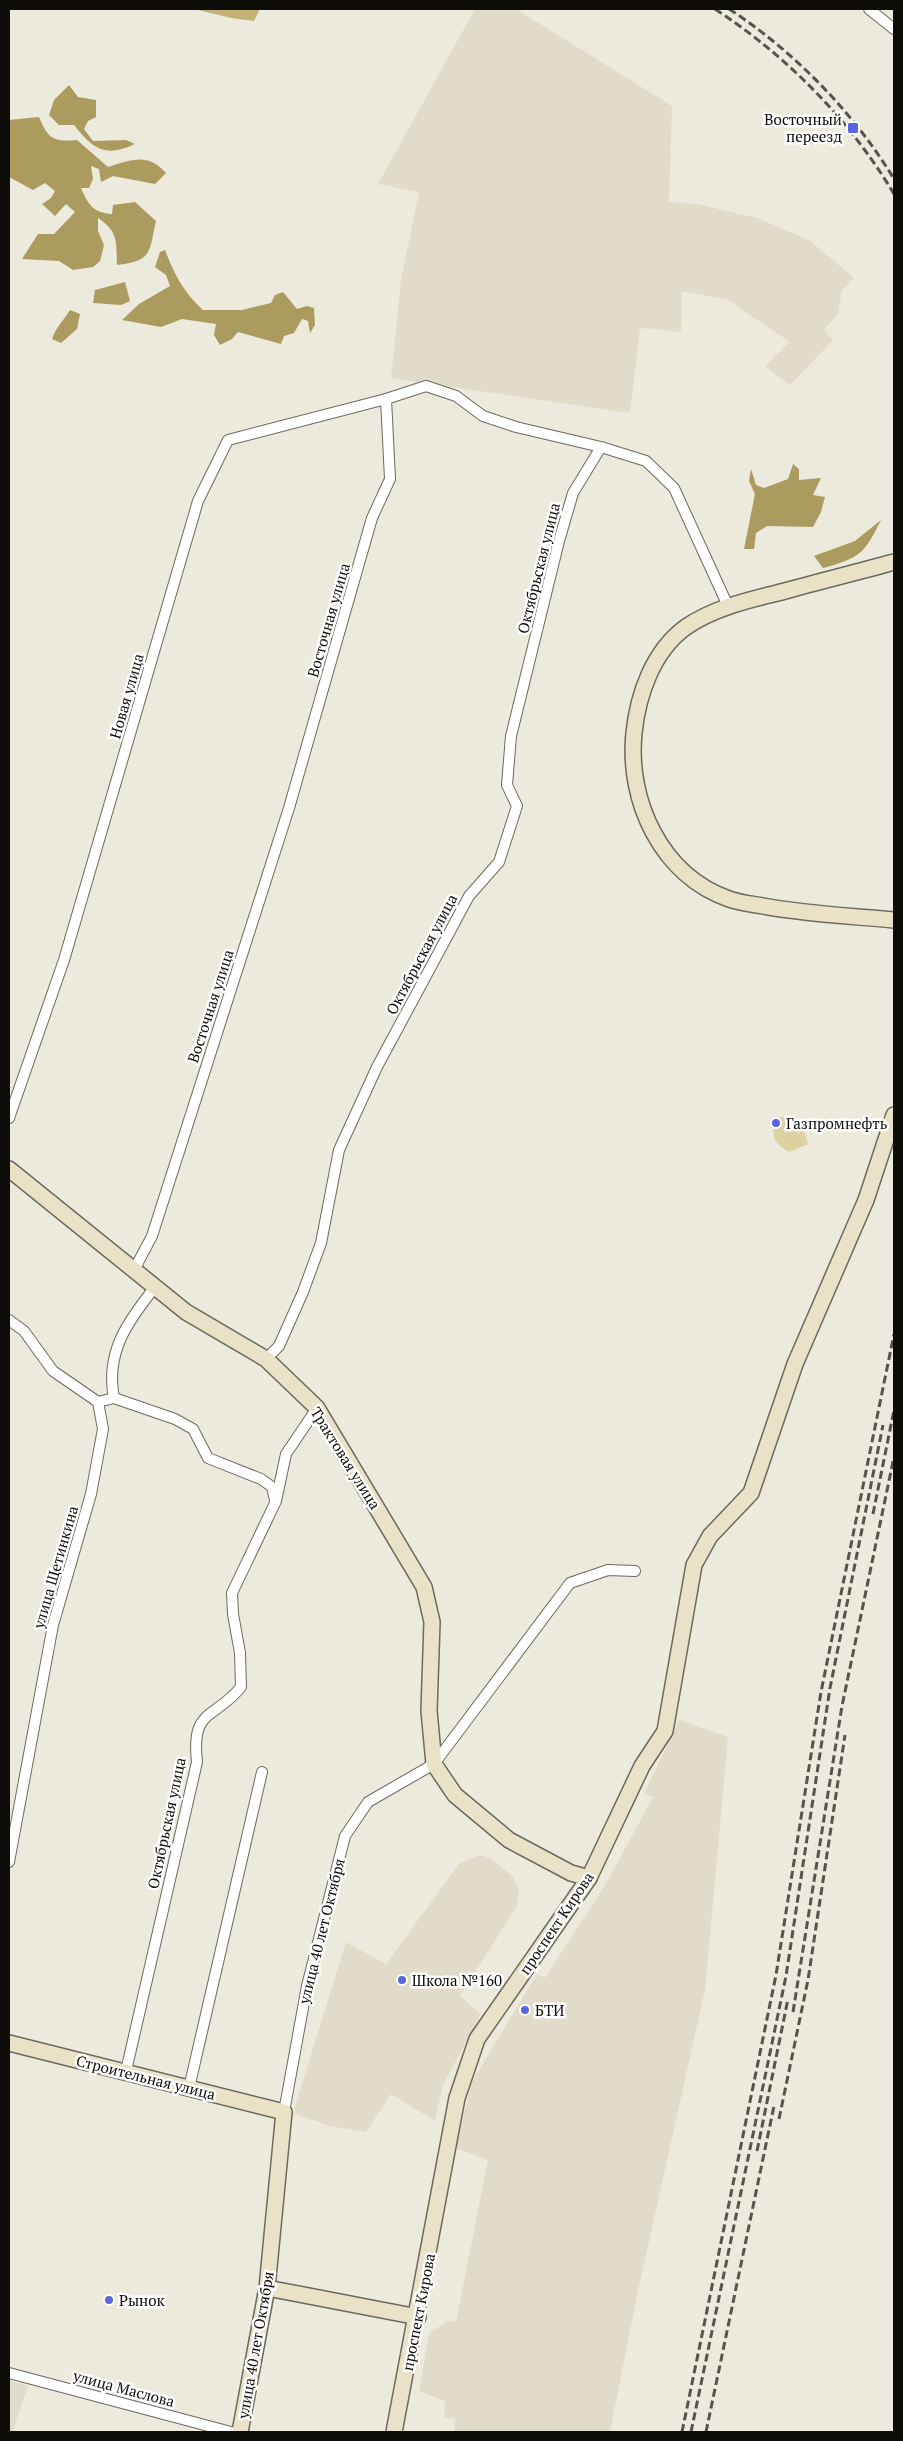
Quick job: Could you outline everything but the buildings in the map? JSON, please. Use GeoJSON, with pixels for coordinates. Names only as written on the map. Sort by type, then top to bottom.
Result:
{"type":"FeatureCollection","features":[{"type":"Feature","properties":{"kind":"street"},"geometry":{"type":"LineString","coordinates":[[869,9],[894,29]]}},
{"type":"Feature","properties":{"kind":"street"},"geometry":{"type":"LineString","coordinates":[[386,399],[426,386],[456,396],[483,416],[516,427],[601,447],[646,461],[674,488],[728,606]]}},
{"type":"Feature","properties":{"kind":"street","name":"Новая улица"},"geometry":{"type":"LineString","coordinates":[[9,1118],[64,960],[198,501],[228,440],[386,399]]}},
{"type":"Feature","properties":{"kind":"street","name":"Восточная улица"},"geometry":{"type":"LineString","coordinates":[[134,1270],[152,1236],[289,808],[372,518],[390,479],[386,399]]}},
{"type":"Feature","properties":{"kind":"street","name":"Октябрьская улица"},"geometry":{"type":"LineString","coordinates":[[266,1359],[279,1346],[303,1292],[320,1243],[339,1150],[377,1067],[469,896],[499,862],[517,806],[507,785],[511,736],[559,541],[573,493],[601,447]]}},
{"type":"Feature","properties":{"kind":"street"},"geometry":{"type":"LineString","coordinates":[[894,562],[728,606],[712,612],[684,628],[663,651],[646,679],[636,718],[632,755],[638,796],[649,827],[670,858],[691,880],[730,900],[780,909],[894,920]]}},
{"type":"Feature","properties":{"kind":"street","name":"проспект Кирова"},"geometry":{"type":"LineString","coordinates":[[394,2432],[418,2316],[457,2098],[477,2039],[589,1878],[642,1766],[665,1731],[694,1564],[710,1536],[751,1493],[795,1364],[866,1200],[894,1115]]}},
{"type":"Feature","properties":{"kind":"street","name":"Трактовая улица"},"geometry":{"type":"LineString","coordinates":[[9,1169],[186,1312],[266,1359],[317,1408],[424,1587],[432,1622],[429,1711],[434,1764]]}},
{"type":"Feature","properties":{"kind":"street"},"geometry":{"type":"LineString","coordinates":[[114,1398],[111,1382],[113,1360],[119,1340],[129,1319],[155,1287]]}},
{"type":"Feature","properties":{"kind":"street"},"geometry":{"type":"LineString","coordinates":[[9,1320],[24,1331],[53,1371],[98,1402],[114,1398],[175,1419],[193,1429],[208,1458],[261,1479],[272,1487],[276,1501]]}},
{"type":"Feature","properties":{"kind":"street","name":"улица Щетинкина"},"geometry":{"type":"LineString","coordinates":[[9,1862],[54,1625],[91,1494],[103,1429],[98,1402]]}},
{"type":"Feature","properties":{"kind":"street","name":"Октябрьская улица"},"geometry":{"type":"LineString","coordinates":[[126,2071],[197,1762],[195,1743],[198,1725],[213,1711],[232,1698],[241,1687],[240,1652],[233,1614],[232,1593],[276,1501],[286,1454],[317,1408]]}},
{"type":"Feature","properties":{"kind":"street","name":"улица 40 лет Октября"},"geometry":{"type":"LineString","coordinates":[[240,2432],[267,2288],[284,2112],[306,1986],[345,1836],[368,1802],[434,1764],[570,1583],[608,1570],[635,1571]]}},
{"type":"Feature","properties":{"kind":"street"},"geometry":{"type":"LineString","coordinates":[[434,1764],[455,1795],[509,1840],[571,1873],[589,1878]]}},
{"type":"Feature","properties":{"kind":"street"},"geometry":{"type":"LineString","coordinates":[[189,2088],[262,1772]]}},
{"type":"Feature","properties":{"kind":"street","name":"Строительная улица"},"geometry":{"type":"LineString","coordinates":[[9,2043],[284,2112]]}},
{"type":"Feature","properties":{"kind":"street"},"geometry":{"type":"LineString","coordinates":[[267,2288],[418,2316]]}},
{"type":"Feature","properties":{"kind":"street","name":"улица Маслова"},"geometry":{"type":"LineString","coordinates":[[9,2373],[231,2432]]}},
{"type":"Feature","properties":{"kind":"shaded area"},"geometry":{"type":"Polygon","coordinates":[[[194,9],[260,9],[254,21],[231,18],[194,9]]]}},
{"type":"Feature","properties":{"kind":"shaded area"},"geometry":{"type":"Polygon","coordinates":[[[475,9],[516,9],[672,106],[669,202],[697,204],[757,218],[809,240],[854,278],[842,290],[838,314],[824,330],[833,340],[790,385],[765,366],[790,342],[728,300],[682,291],[681,332],[640,328],[630,413],[391,378],[401,280],[419,192],[378,184],[475,9]]]}},
{"type":"Feature","properties":{"kind":"shaded area"},"geometry":{"type":"Polygon","coordinates":[[[69,85],[78,97],[96,100],[96,117],[88,121],[84,129],[93,141],[126,140],[135,144],[115,150],[100,149],[87,140],[74,125],[59,125],[49,115],[54,100],[69,85]]]}},
{"type":"Feature","properties":{"kind":"shaded area"},"geometry":{"type":"Polygon","coordinates":[[[39,117],[53,138],[77,140],[108,167],[131,160],[146,160],[159,166],[166,173],[155,184],[113,176],[101,182],[99,169],[91,166],[93,179],[89,188],[81,188],[92,207],[100,212],[112,214],[113,205],[135,202],[156,221],[150,248],[143,258],[117,265],[116,244],[113,233],[98,218],[98,231],[104,245],[100,261],[93,267],[73,270],[59,261],[22,259],[38,234],[54,234],[75,212],[66,204],[55,216],[42,204],[51,198],[55,191],[45,183],[33,190],[9,177],[9,120],[39,117]]]}},
{"type":"Feature","properties":{"kind":"shaded area"},"geometry":{"type":"Polygon","coordinates":[[[165,250],[180,283],[203,310],[242,310],[271,303],[275,295],[283,292],[297,309],[307,306],[314,308],[315,325],[310,333],[308,321],[302,319],[294,333],[284,336],[281,344],[238,332],[232,339],[220,345],[214,335],[216,324],[182,319],[161,327],[122,320],[139,304],[170,286],[166,275],[155,267],[160,252],[165,250]]]}},
{"type":"Feature","properties":{"kind":"shaded area"},"geometry":{"type":"Polygon","coordinates":[[[125,282],[130,301],[121,305],[93,303],[95,290],[125,282]]]}},
{"type":"Feature","properties":{"kind":"shaded area"},"geometry":{"type":"Polygon","coordinates":[[[70,310],[80,314],[77,329],[61,343],[52,339],[70,310]]]}},
{"type":"Feature","properties":{"kind":"shaded area"},"geometry":{"type":"Polygon","coordinates":[[[793,464],[799,469],[799,480],[821,478],[813,495],[825,497],[821,512],[813,527],[767,526],[756,533],[754,549],[744,549],[755,494],[749,481],[751,469],[756,485],[764,488],[788,479],[793,464]]]}},
{"type":"Feature","properties":{"kind":"shaded area"},"geometry":{"type":"Polygon","coordinates":[[[881,520],[865,547],[853,557],[823,568],[814,556],[855,541],[881,520]]]}},
{"type":"Feature","properties":{"kind":"shaded area"},"geometry":{"type":"Polygon","coordinates":[[[780,1117],[796,1121],[802,1128],[808,1144],[789,1152],[783,1149],[774,1137],[774,1128],[780,1117]]]}},
{"type":"Feature","properties":{"kind":"shaded area"},"geometry":{"type":"Polygon","coordinates":[[[679,1720],[728,1737],[705,1990],[639,2286],[610,2432],[454,2432],[455,2419],[444,2418],[445,2401],[419,2391],[429,2334],[447,2321],[456,2322],[488,2160],[456,2148],[472,2082],[537,1974],[545,1978],[607,1882],[653,1797],[644,1794],[679,1720]]]}},
{"type":"Feature","properties":{"kind":"shaded area","name":"Школа №160"},"geometry":{"type":"Polygon","coordinates":[[[480,1855],[492,1859],[513,1877],[519,1889],[517,1906],[460,1996],[481,2014],[443,2085],[435,2121],[391,2094],[366,2132],[330,2126],[293,2113],[346,1942],[386,1964],[459,1864],[480,1855]]]}},
{"type":"Feature","properties":{"kind":"shaded area"},"geometry":{"type":"Polygon","coordinates":[[[9,2381],[28,2386],[12,2432],[9,2432],[9,2381]]]}},
{"type":"Feature","properties":{"kind":"railway"},"geometry":{"type":"LineString","coordinates":[[715,9],[767,47],[815,91],[858,140],[894,194]]}},
{"type":"Feature","properties":{"kind":"railway"},"geometry":{"type":"LineString","coordinates":[[729,9],[777,44],[821,85],[860,130],[894,179]]}},
{"type":"Feature","properties":{"kind":"railway"},"geometry":{"type":"LineString","coordinates":[[682,2432],[776,1975],[821,1692],[894,1334]]}},
{"type":"Feature","properties":{"kind":"railway"},"geometry":{"type":"LineString","coordinates":[[873,1514],[894,1410]]}},
{"type":"Feature","properties":{"kind":"railway"},"geometry":{"type":"LineString","coordinates":[[691,2432],[786,1976],[830,1688],[883,1425]]}},
{"type":"Feature","properties":{"kind":"railway"},"geometry":{"type":"LineString","coordinates":[[793,2012],[842,1706],[894,1457]]}},
{"type":"Feature","properties":{"kind":"railway"},"geometry":{"type":"LineString","coordinates":[[779,2119],[808,1980],[845,1735]]}},
{"type":"Feature","properties":{"kind":"railway"},"geometry":{"type":"LineString","coordinates":[[757,2151],[788,1999]]}},
{"type":"Feature","properties":{"kind":"railway"},"geometry":{"type":"LineString","coordinates":[[706,2432],[774,2106]]}},
{"type":"Feature","properties":{"kind":"place","name":"Восточный переезд"},"geometry":{"type":"Point","coordinates":[853,128]}},
{"type":"Feature","properties":{"kind":"place","name":"Газпромнефть"},"geometry":{"type":"Point","coordinates":[776,1123]}},
{"type":"Feature","properties":{"kind":"place","name":"Школа №160"},"geometry":{"type":"Point","coordinates":[402,1980]}},
{"type":"Feature","properties":{"kind":"place","name":"БТИ"},"geometry":{"type":"Point","coordinates":[525,2010]}},
{"type":"Feature","properties":{"kind":"place","name":"Рынок"},"geometry":{"type":"Point","coordinates":[109,2300]}}]}
